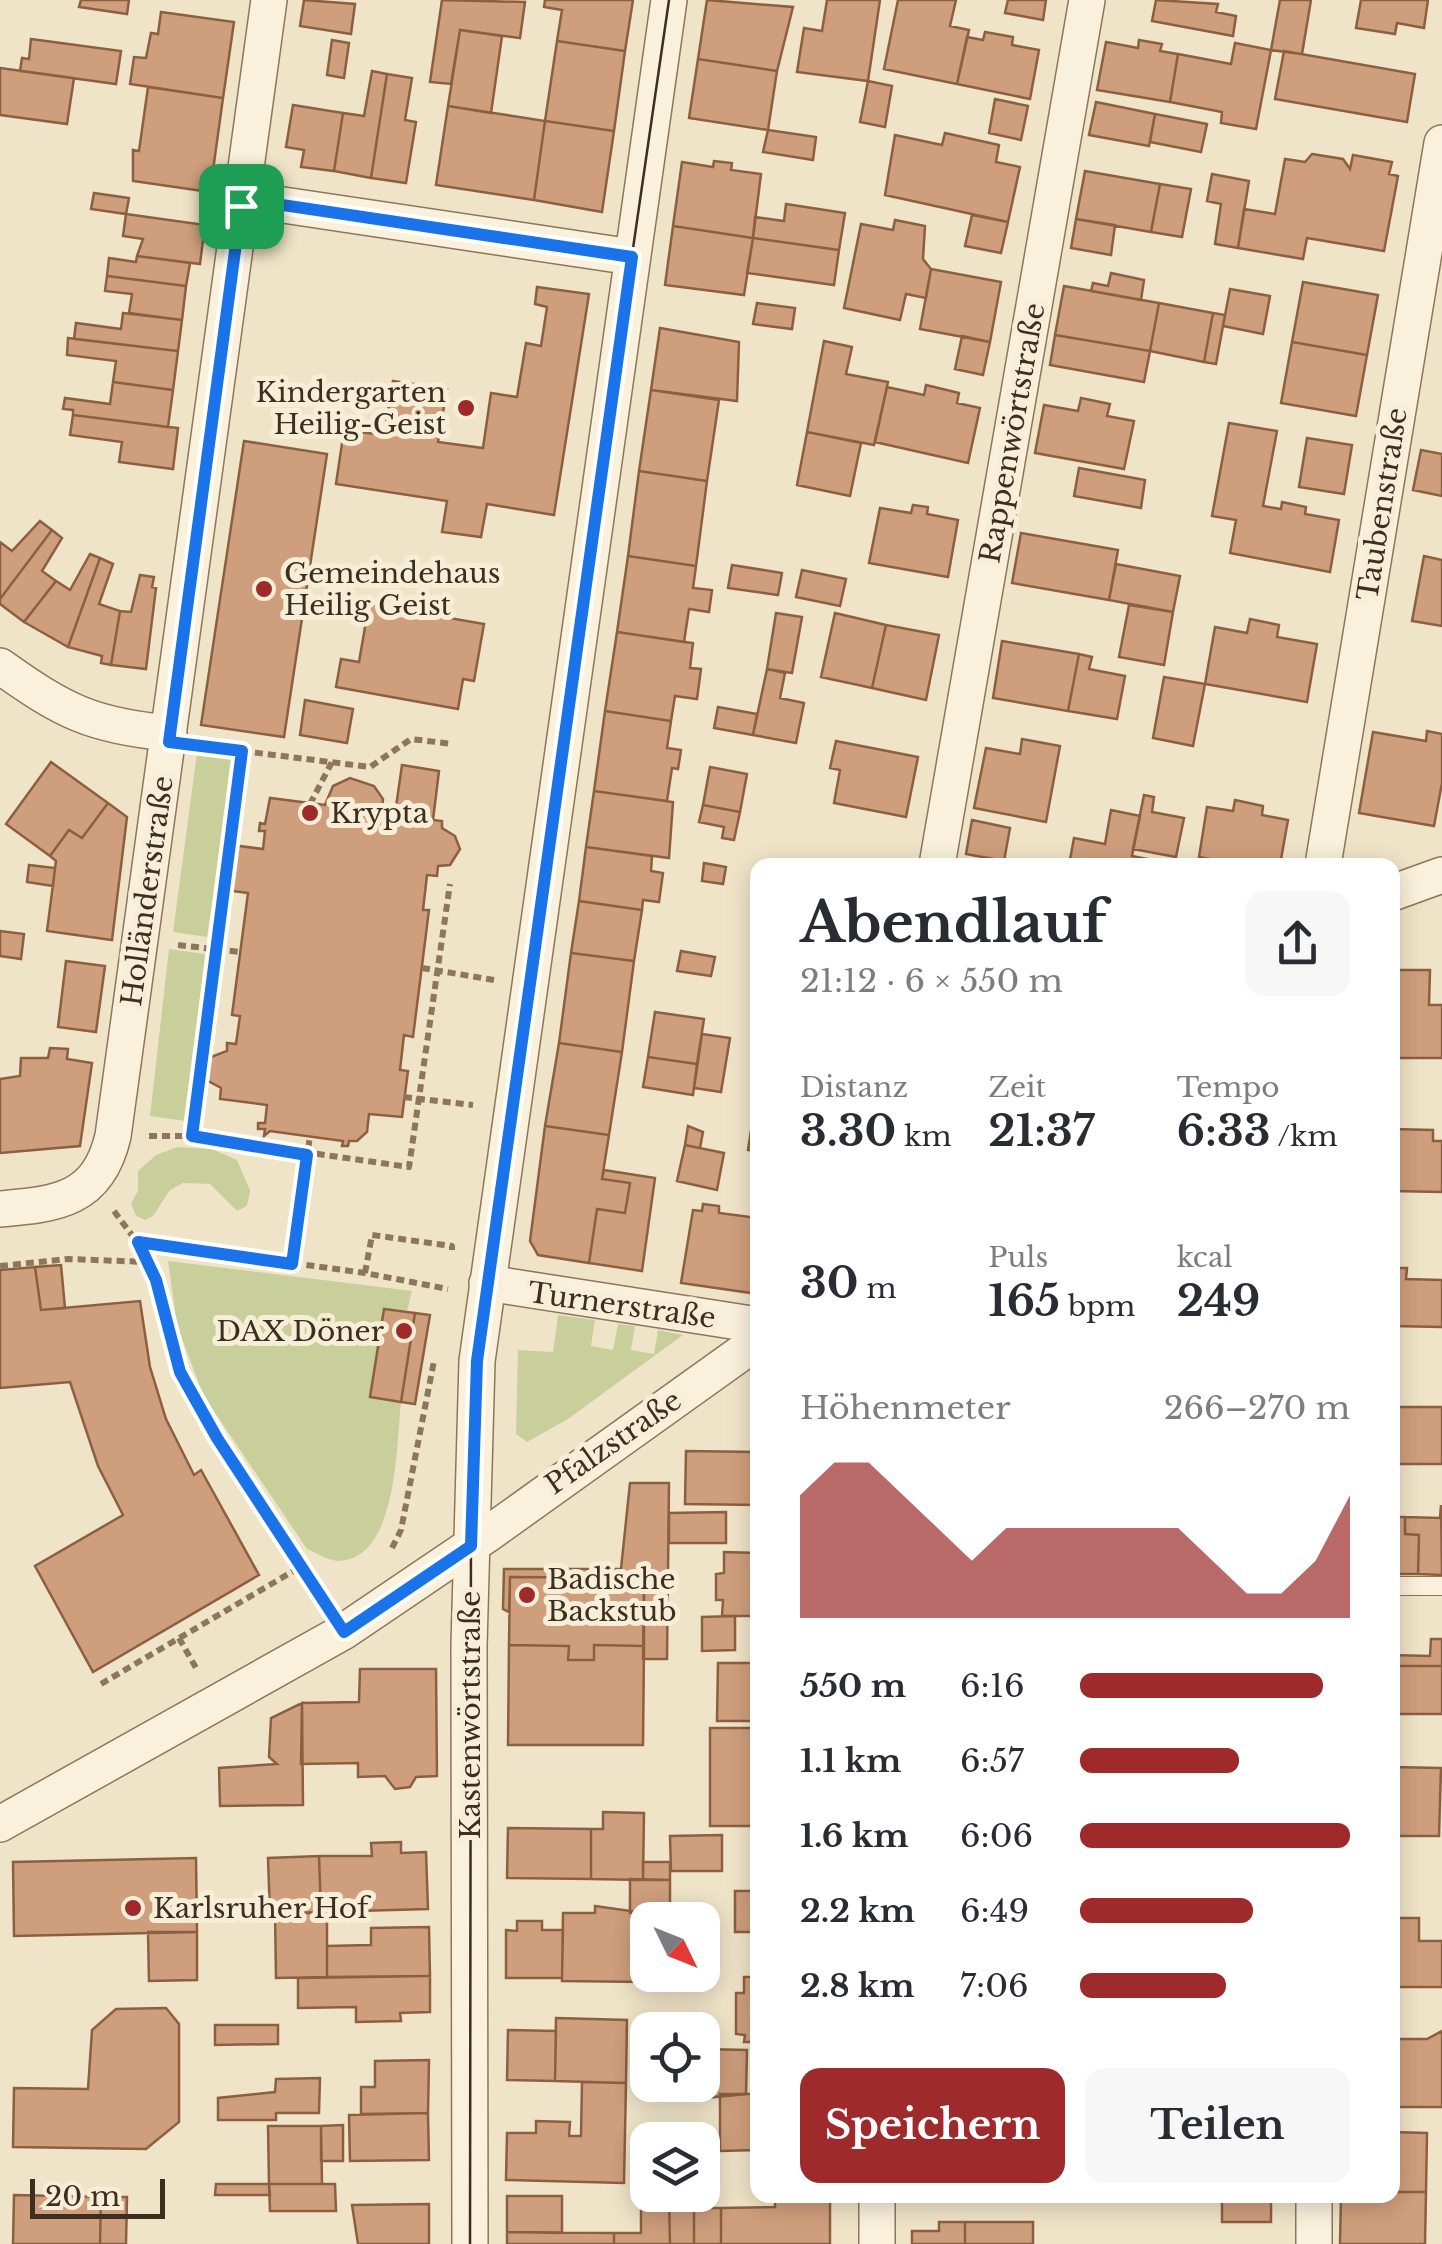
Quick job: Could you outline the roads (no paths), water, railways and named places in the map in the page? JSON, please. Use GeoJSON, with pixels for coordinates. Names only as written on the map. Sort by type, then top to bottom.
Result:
{"type":"FeatureCollection","features":[{"type":"Feature","properties":{"kind":"street","name":"Holländerstraße"},"geometry":{"type":"LineString","coordinates":[[0,1210],[69,1199],[92,1182],[107,1160],[169,737],[268,0]]}},
{"type":"Feature","properties":{"kind":"street","name":"Kastenwörtstraße"},"geometry":{"type":"LineString","coordinates":[[470,2244],[471,1546],[477,1361],[669,0]]}},
{"type":"Feature","properties":{"kind":"street","name":"Rappenwörtstraße"},"geometry":{"type":"LineString","coordinates":[[938,858],[1088,0]]}},
{"type":"Feature","properties":{"kind":"street","name":"Taubenstraße"},"geometry":{"type":"LineString","coordinates":[[1324,858],[1442,143]]}},
{"type":"Feature","properties":{"kind":"street"},"geometry":{"type":"LineString","coordinates":[[242,199],[632,257]]}},
{"type":"Feature","properties":{"kind":"street"},"geometry":{"type":"LineString","coordinates":[[0,666],[74,714],[112,728],[169,737]]}},
{"type":"Feature","properties":{"kind":"street"},"geometry":{"type":"LineString","coordinates":[[1400,891],[1442,876]]}},
{"type":"Feature","properties":{"kind":"street","name":"Turnerstraße"},"geometry":{"type":"LineString","coordinates":[[486,1289],[750,1324]]}},
{"type":"Feature","properties":{"kind":"street","name":"Pfalzstraße"},"geometry":{"type":"LineString","coordinates":[[0,1824],[334,1617],[471,1546],[750,1347]]}},
{"type":"Feature","properties":{"kind":"street"},"geometry":{"type":"LineString","coordinates":[[877,2203],[877,2244]]}},
{"type":"Feature","properties":{"kind":"street"},"geometry":{"type":"LineString","coordinates":[[1314,2203],[1314,2244]]}},
{"type":"Feature","properties":{"kind":"lane"},"geometry":{"type":"LineString","coordinates":[[1400,1586],[1442,1586]]}},
{"type":"Feature","properties":{"kind":"tram line"},"geometry":{"type":"LineString","coordinates":[[470,2244],[471,1498],[483,1284],[669,0]]}},
{"type":"Feature","properties":{"kind":"place","name":"Kindergarten Heilig-Geist"},"geometry":{"type":"Point","coordinates":[466,408]}},
{"type":"Feature","properties":{"kind":"place","name":"Gemeindehaus Heilig Geist"},"geometry":{"type":"Point","coordinates":[264,589]}},
{"type":"Feature","properties":{"kind":"place","name":"Krypta"},"geometry":{"type":"Point","coordinates":[310,813]}},
{"type":"Feature","properties":{"kind":"place","name":"DAX Döner"},"geometry":{"type":"Point","coordinates":[404,1331]}},
{"type":"Feature","properties":{"kind":"place","name":"Badische Backstub"},"geometry":{"type":"Point","coordinates":[527,1595]}},
{"type":"Feature","properties":{"kind":"place","name":"Karlsruher Hof"},"geometry":{"type":"Point","coordinates":[133,1908]}}]}
